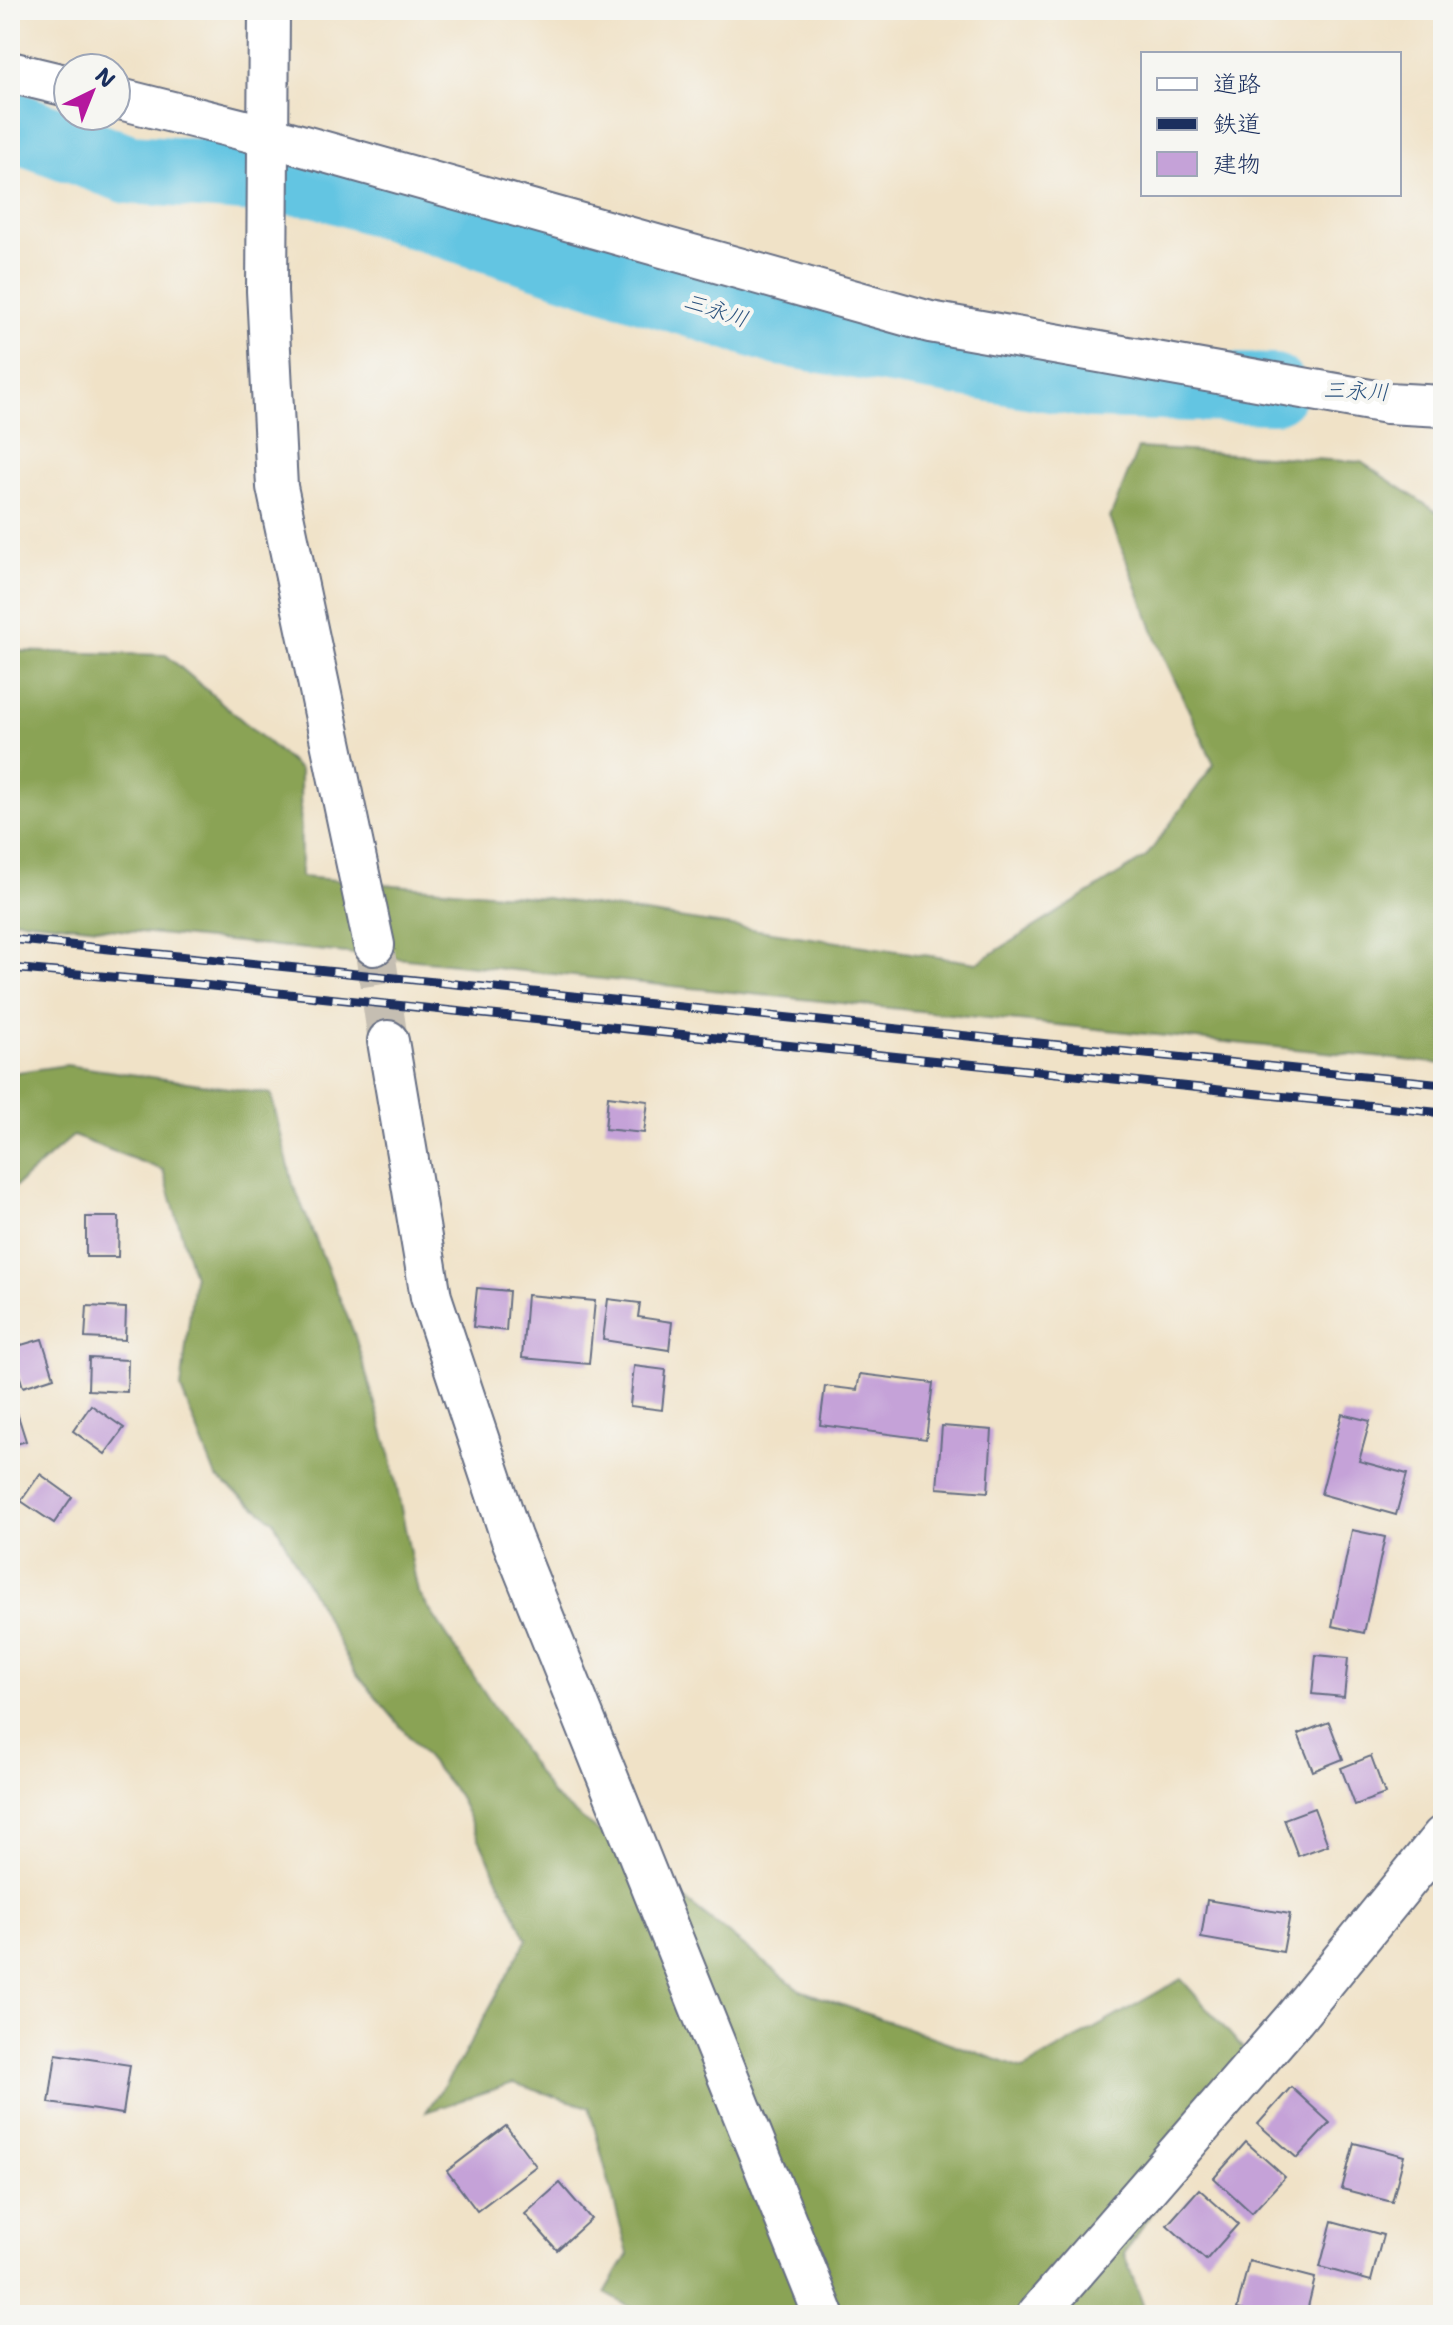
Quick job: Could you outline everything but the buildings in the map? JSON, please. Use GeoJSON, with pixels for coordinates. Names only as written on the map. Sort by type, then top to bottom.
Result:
{"type":"FeatureCollection","features":[{"type":"Feature","properties":{"kind":"street"},"geometry":{"type":"LineString","coordinates":[[269,10],[267,291],[277,487],[374,945]]}},
{"type":"Feature","properties":{"kind":"street"},"geometry":{"type":"LineString","coordinates":[[10,72],[52,82]]}},
{"type":"Feature","properties":{"kind":"street"},"geometry":{"type":"LineString","coordinates":[[132,103],[269,148],[930,322],[1387,403],[1443,406]]}},
{"type":"Feature","properties":{"kind":"street"},"geometry":{"type":"LineString","coordinates":[[388,1041],[431,1297],[511,1537],[788,2232],[824,2315]]}},
{"type":"Feature","properties":{"kind":"street"},"geometry":{"type":"LineString","coordinates":[[1037,2315],[1294,2019],[1443,1836]]}},
{"type":"Feature","properties":{"kind":"green space"},"geometry":{"type":"Polygon","coordinates":[[[1138,448],[1361,462],[1443,516],[1443,1064],[10,919],[10,651],[166,655],[300,770],[301,877],[546,898],[977,963],[1146,857],[1214,764],[1163,655],[1110,518],[1138,448]]]}},
{"type":"Feature","properties":{"kind":"green space"},"geometry":{"type":"Polygon","coordinates":[[[66,1065],[271,1094],[293,1184],[354,1333],[390,1454],[418,1592],[553,1796],[800,1990],[1023,2069],[1181,1979],[1256,2063],[1124,2254],[1147,2315],[644,2315],[605,2293],[628,2254],[589,2107],[513,2083],[426,2112],[462,2058],[527,1939],[458,1795],[354,1671],[273,1520],[216,1477],[181,1389],[194,1277],[163,1170],[73,1136],[10,1191],[10,1073],[66,1065]]]}},
{"type":"Feature","properties":{"kind":"waterway","name":"三永川"},"geometry":{"type":"LineString","coordinates":[[10,125],[129,169],[317,182],[780,331],[1092,384],[1273,389]]}},
{"type":"Feature","properties":{"kind":"tunnel"},"geometry":{"type":"LineString","coordinates":[[374,945],[388,1041]]}},
{"type":"Feature","properties":{"kind":"railway"},"geometry":{"type":"LineString","coordinates":[[10,939],[1443,1084]]}},
{"type":"Feature","properties":{"kind":"railway"},"geometry":{"type":"LineString","coordinates":[[10,968],[202,985],[1443,1113]]}}]}
